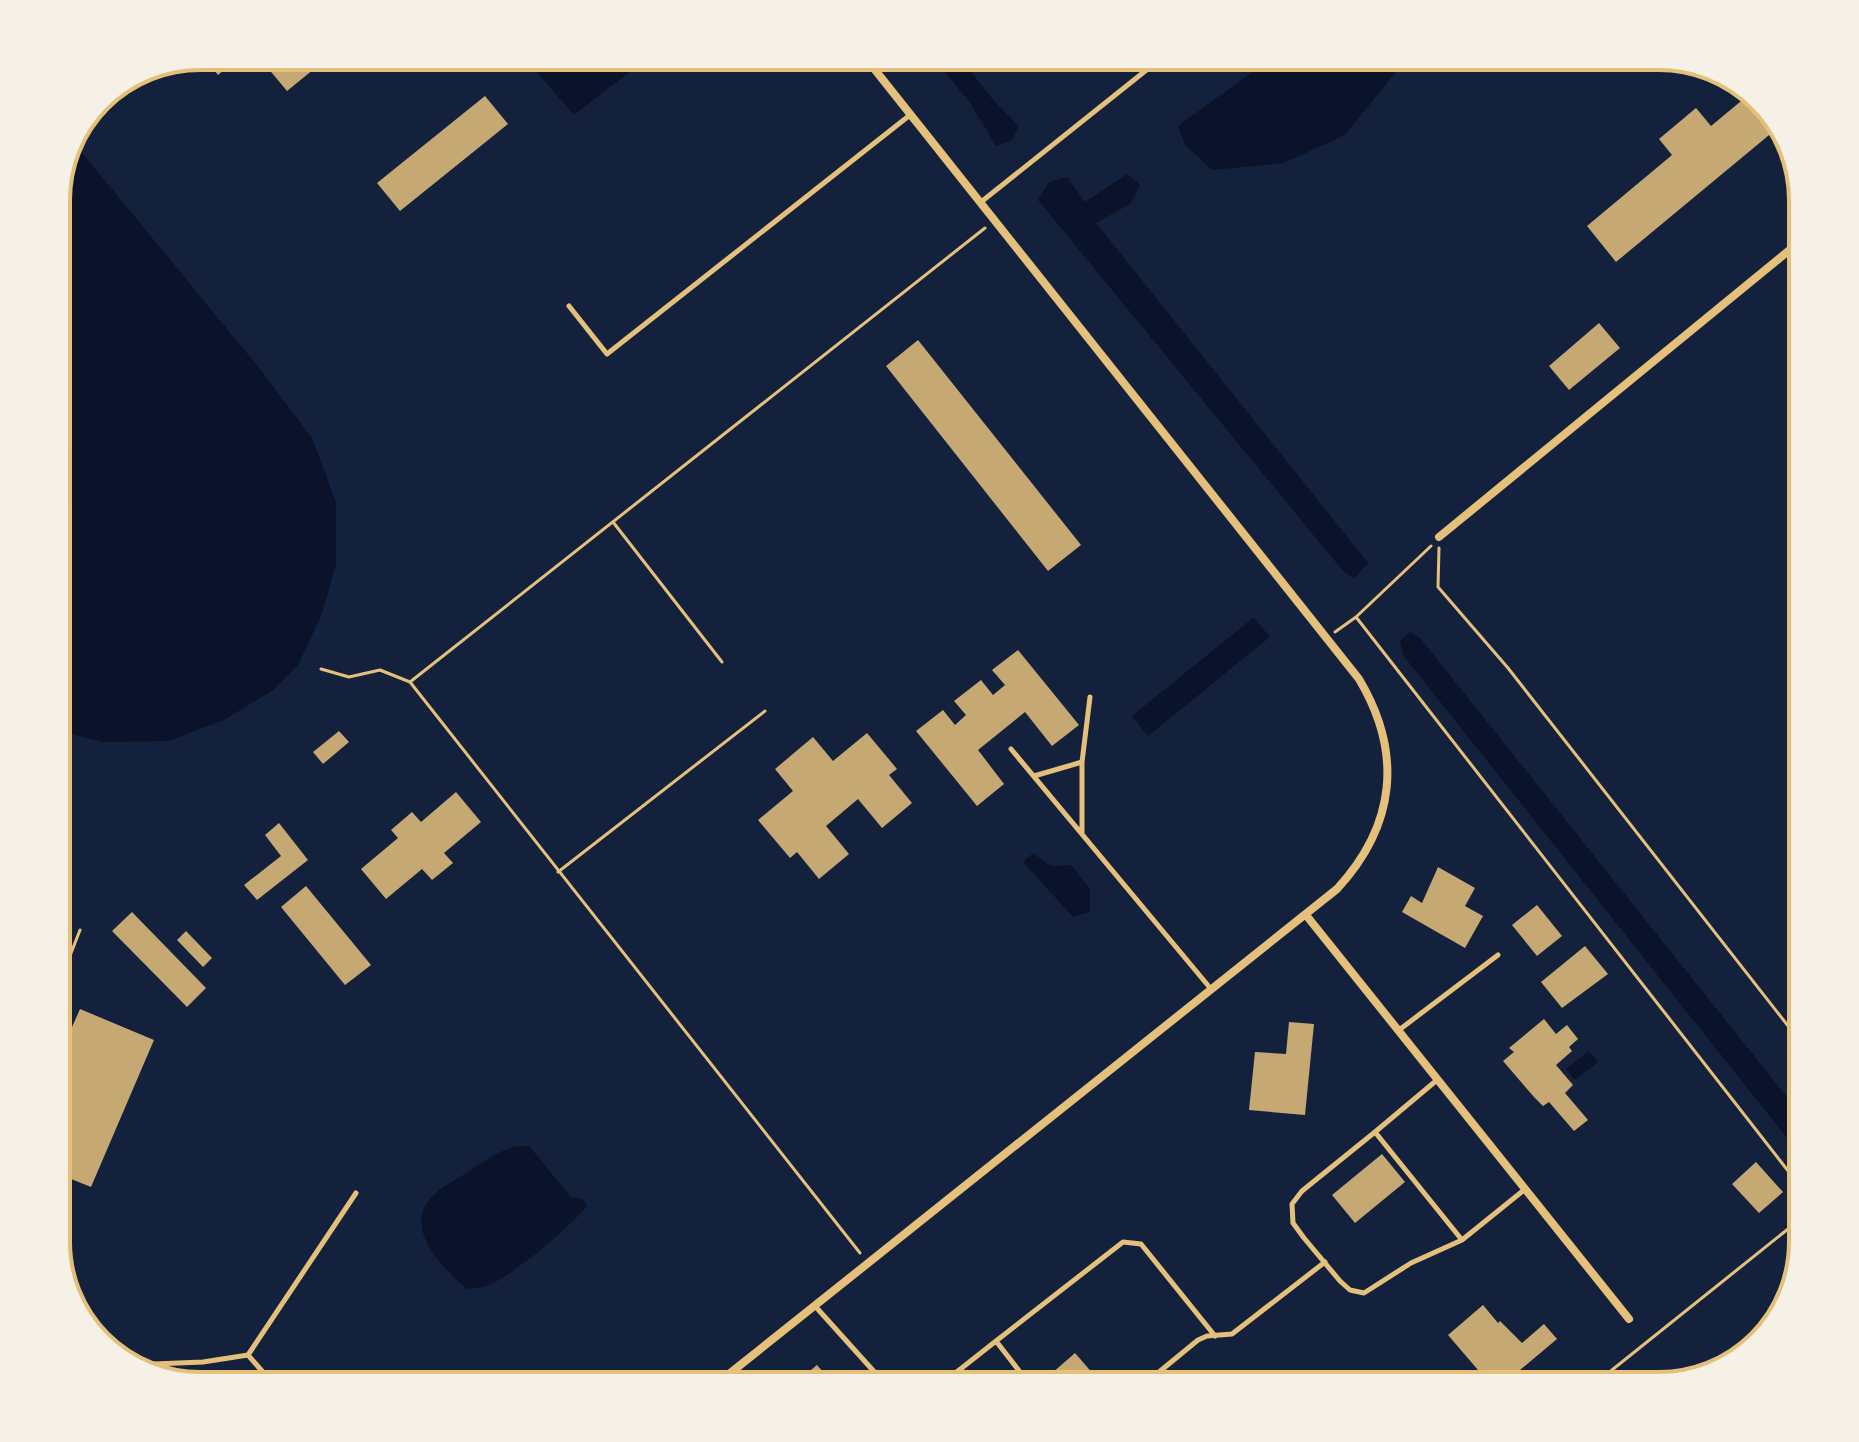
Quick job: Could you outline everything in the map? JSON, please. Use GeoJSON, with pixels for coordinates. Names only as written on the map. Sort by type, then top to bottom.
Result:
{"type":"FeatureCollection","features":[{"type":"Feature","properties":{"kind":"street"},"geometry":{"type":"LineString","coordinates":[[732,1371],[1337,889],[1369,849],[1383,813],[1388,774],[1387,750],[1372,701],[1327,638],[875,70]]}},
{"type":"Feature","properties":{"kind":"street"},"geometry":{"type":"LineString","coordinates":[[1439,537],[1789,250]]}},
{"type":"Feature","properties":{"kind":"street"},"geometry":{"type":"LineString","coordinates":[[1306,915],[1629,1319]]}},
{"type":"Feature","properties":{"kind":"lane"},"geometry":{"type":"LineString","coordinates":[[981,203],[1147,70]]}},
{"type":"Feature","properties":{"kind":"lane"},"geometry":{"type":"LineString","coordinates":[[569,306],[607,354],[910,115]]}},
{"type":"Feature","properties":{"kind":"lane"},"geometry":{"type":"LineString","coordinates":[[1082,834],[1082,762],[1090,697]]}},
{"type":"Feature","properties":{"kind":"lane"},"geometry":{"type":"LineString","coordinates":[[1011,749],[1212,990]]}},
{"type":"Feature","properties":{"kind":"lane"},"geometry":{"type":"LineString","coordinates":[[1034,776],[1082,762]]}},
{"type":"Feature","properties":{"kind":"lane"},"geometry":{"type":"LineString","coordinates":[[1398,1030],[1498,955]]}},
{"type":"Feature","properties":{"kind":"lane"},"geometry":{"type":"LineString","coordinates":[[1437,1080],[1302,1191],[1292,1204],[1293,1223],[1350,1290],[1364,1293],[1411,1263],[1462,1240],[1524,1190]]}},
{"type":"Feature","properties":{"kind":"lane"},"geometry":{"type":"LineString","coordinates":[[1375,1132],[1462,1240]]}},
{"type":"Feature","properties":{"kind":"lane"},"geometry":{"type":"LineString","coordinates":[[156,1364],[203,1362],[248,1355],[356,1193]]}},
{"type":"Feature","properties":{"kind":"lane"},"geometry":{"type":"LineString","coordinates":[[957,1372],[1123,1242],[1141,1244],[1215,1336]]}},
{"type":"Feature","properties":{"kind":"lane"},"geometry":{"type":"LineString","coordinates":[[1159,1372],[1198,1340],[1232,1334],[1325,1262]]}},
{"type":"Feature","properties":{"kind":"lane"},"geometry":{"type":"LineString","coordinates":[[815,1306],[874,1372]]}},
{"type":"Feature","properties":{"kind":"lane"},"geometry":{"type":"LineString","coordinates":[[996,1341],[1020,1372]]}},
{"type":"Feature","properties":{"kind":"lane"},"geometry":{"type":"LineString","coordinates":[[248,1355],[263,1372]]}},
{"type":"Feature","properties":{"kind":"path"},"geometry":{"type":"LineString","coordinates":[[410,682],[995,221]]}},
{"type":"Feature","properties":{"kind":"path"},"geometry":{"type":"LineString","coordinates":[[613,522],[722,662]]}},
{"type":"Feature","properties":{"kind":"path"},"geometry":{"type":"LineString","coordinates":[[1327,638],[1356,617],[1439,537]]}},
{"type":"Feature","properties":{"kind":"path"},"geometry":{"type":"LineString","coordinates":[[1439,537],[1438,587],[1508,668],[1789,1027]]}},
{"type":"Feature","properties":{"kind":"path"},"geometry":{"type":"LineString","coordinates":[[1356,617],[1789,1172]]}},
{"type":"Feature","properties":{"kind":"path"},"geometry":{"type":"LineString","coordinates":[[321,669],[349,677],[380,670],[410,682],[868,1263]]}},
{"type":"Feature","properties":{"kind":"path"},"geometry":{"type":"LineString","coordinates":[[558,872],[765,711]]}},
{"type":"Feature","properties":{"kind":"path"},"geometry":{"type":"LineString","coordinates":[[70,956],[80,930]]}},
{"type":"Feature","properties":{"kind":"path"},"geometry":{"type":"LineString","coordinates":[[1609,1372],[1789,1228]]}},
{"type":"Feature","properties":{"kind":"water"},"geometry":{"type":"Polygon","coordinates":[[[535,70],[632,70],[574,115],[535,70]]]}},
{"type":"Feature","properties":{"kind":"water"},"geometry":{"type":"Polygon","coordinates":[[[943,70],[970,70],[1019,126],[1012,140],[996,146],[970,103],[943,70]]]}},
{"type":"Feature","properties":{"kind":"water"},"geometry":{"type":"Polygon","coordinates":[[[1255,70],[1398,70],[1345,135],[1284,163],[1212,170],[1185,145],[1178,126],[1255,70]]]}},
{"type":"Feature","properties":{"kind":"water"},"geometry":{"type":"Polygon","coordinates":[[[80,150],[260,369],[312,438],[336,502],[336,564],[322,614],[298,665],[273,690],[224,720],[168,741],[103,742],[70,734],[70,192],[80,150]]]}},
{"type":"Feature","properties":{"kind":"water"},"geometry":{"type":"Polygon","coordinates":[[[1127,174],[1140,185],[1130,204],[1096,223],[1368,563],[1354,579],[1343,571],[1038,200],[1049,182],[1067,177],[1085,202],[1127,174]]]}},
{"type":"Feature","properties":{"kind":"water"},"geometry":{"type":"Polygon","coordinates":[[[1254,617],[1270,637],[1148,736],[1132,716],[1254,617]]]}},
{"type":"Feature","properties":{"kind":"water"},"geometry":{"type":"Polygon","coordinates":[[[1410,632],[1420,638],[1789,1099],[1789,1140],[1403,655],[1400,641],[1410,632]]]}},
{"type":"Feature","properties":{"kind":"water"},"geometry":{"type":"Polygon","coordinates":[[[1033,853],[1051,866],[1071,865],[1090,889],[1090,912],[1073,917],[1023,862],[1033,853]]]}},
{"type":"Feature","properties":{"kind":"water"},"geometry":{"type":"Polygon","coordinates":[[[1589,1051],[1598,1062],[1575,1080],[1566,1069],[1589,1051]]]}},
{"type":"Feature","properties":{"kind":"water"},"geometry":{"type":"Polygon","coordinates":[[[517,1146],[529,1146],[571,1197],[583,1199],[587,1206],[554,1238],[510,1273],[486,1286],[467,1289],[441,1264],[426,1241],[421,1218],[425,1206],[432,1196],[447,1185],[496,1154],[517,1146]]]}},
{"type":"Feature","properties":{"kind":"building"},"geometry":{"type":"Polygon","coordinates":[[[270,70],[313,70],[287,91],[270,70]]]}},
{"type":"Feature","properties":{"kind":"building"},"geometry":{"type":"Polygon","coordinates":[[[485,96],[508,124],[400,211],[377,183],[485,96]]]}},
{"type":"Feature","properties":{"kind":"building"},"geometry":{"type":"Polygon","coordinates":[[[1742,100],[1770,134],[1616,262],[1587,226],[1672,155],[1659,139],[1696,108],[1711,126],[1742,100]]]}},
{"type":"Feature","properties":{"kind":"building"},"geometry":{"type":"Polygon","coordinates":[[[1599,323],[1620,348],[1569,390],[1549,366],[1599,323]]]}},
{"type":"Feature","properties":{"kind":"building"},"geometry":{"type":"Polygon","coordinates":[[[918,340],[1081,545],[1048,571],[886,366],[918,340]]]}},
{"type":"Feature","properties":{"kind":"building"},"geometry":{"type":"Polygon","coordinates":[[[1018,650],[1079,725],[1052,746],[1025,712],[978,750],[1004,784],[977,806],[916,731],[943,710],[955,725],[966,715],[954,701],[981,680],[993,695],[1005,685],[992,670],[1018,650]]]}},
{"type":"Feature","properties":{"kind":"building"},"geometry":{"type":"Polygon","coordinates":[[[339,731],[349,742],[323,764],[313,752],[339,731]]]}},
{"type":"Feature","properties":{"kind":"building"},"geometry":{"type":"Polygon","coordinates":[[[867,733],[897,769],[889,775],[912,803],[882,828],[858,799],[826,826],[849,854],[819,879],[797,852],[790,858],[758,820],[793,791],[775,769],[813,737],[833,761],[867,733]]]}},
{"type":"Feature","properties":{"kind":"building"},"geometry":{"type":"Polygon","coordinates":[[[456,792],[481,822],[444,853],[453,863],[432,880],[422,869],[386,899],[361,869],[398,838],[391,830],[412,812],[421,822],[456,792]]]}},
{"type":"Feature","properties":{"kind":"building"},"geometry":{"type":"Polygon","coordinates":[[[279,823],[308,860],[257,900],[244,885],[281,856],[265,835],[279,823]]]}},
{"type":"Feature","properties":{"kind":"building"},"geometry":{"type":"Polygon","coordinates":[[[1438,867],[1475,888],[1465,906],[1483,916],[1465,948],[1402,912],[1411,896],[1422,903],[1438,867]]]}},
{"type":"Feature","properties":{"kind":"building"},"geometry":{"type":"Polygon","coordinates":[[[306,886],[371,965],[345,985],[281,907],[306,886]]]}},
{"type":"Feature","properties":{"kind":"building"},"geometry":{"type":"Polygon","coordinates":[[[1537,905],[1562,936],[1537,956],[1512,925],[1537,905]]]}},
{"type":"Feature","properties":{"kind":"building"},"geometry":{"type":"Polygon","coordinates":[[[132,912],[206,988],[187,1007],[112,931],[132,912]]]}},
{"type":"Feature","properties":{"kind":"building"},"geometry":{"type":"Polygon","coordinates":[[[186,931],[212,958],[203,967],[177,940],[186,931]]]}},
{"type":"Feature","properties":{"kind":"building"},"geometry":{"type":"Polygon","coordinates":[[[1585,946],[1608,974],[1562,1008],[1541,982],[1585,946]]]}},
{"type":"Feature","properties":{"kind":"building"},"geometry":{"type":"Polygon","coordinates":[[[80,1009],[154,1040],[91,1187],[70,1179],[70,1032],[80,1009]]]}},
{"type":"Feature","properties":{"kind":"building"},"geometry":{"type":"Polygon","coordinates":[[[1544,1019],[1556,1034],[1567,1025],[1578,1039],[1569,1047],[1572,1051],[1556,1065],[1573,1085],[1565,1093],[1588,1120],[1574,1131],[1549,1102],[1543,1106],[1503,1061],[1514,1052],[1509,1048],[1544,1019]]]}},
{"type":"Feature","properties":{"kind":"building"},"geometry":{"type":"Polygon","coordinates":[[[1289,1022],[1314,1024],[1305,1115],[1249,1110],[1255,1052],[1286,1054],[1289,1022]]]}},
{"type":"Feature","properties":{"kind":"building"},"geometry":{"type":"Polygon","coordinates":[[[1382,1154],[1405,1182],[1355,1223],[1332,1195],[1382,1154]]]}},
{"type":"Feature","properties":{"kind":"building"},"geometry":{"type":"Polygon","coordinates":[[[1756,1162],[1783,1192],[1759,1213],[1732,1184],[1756,1162]]]}},
{"type":"Feature","properties":{"kind":"building"},"geometry":{"type":"Polygon","coordinates":[[[1483,1305],[1498,1323],[1500,1321],[1522,1343],[1544,1324],[1557,1339],[1518,1372],[1476,1372],[1478,1370],[1448,1335],[1483,1305]]]}},
{"type":"Feature","properties":{"kind":"building"},"geometry":{"type":"Polygon","coordinates":[[[1075,1353],[1091,1372],[1053,1372],[1075,1353]]]}},
{"type":"Feature","properties":{"kind":"building"},"geometry":{"type":"Polygon","coordinates":[[[817,1365],[823,1372],[809,1372],[817,1365]]]}}]}
